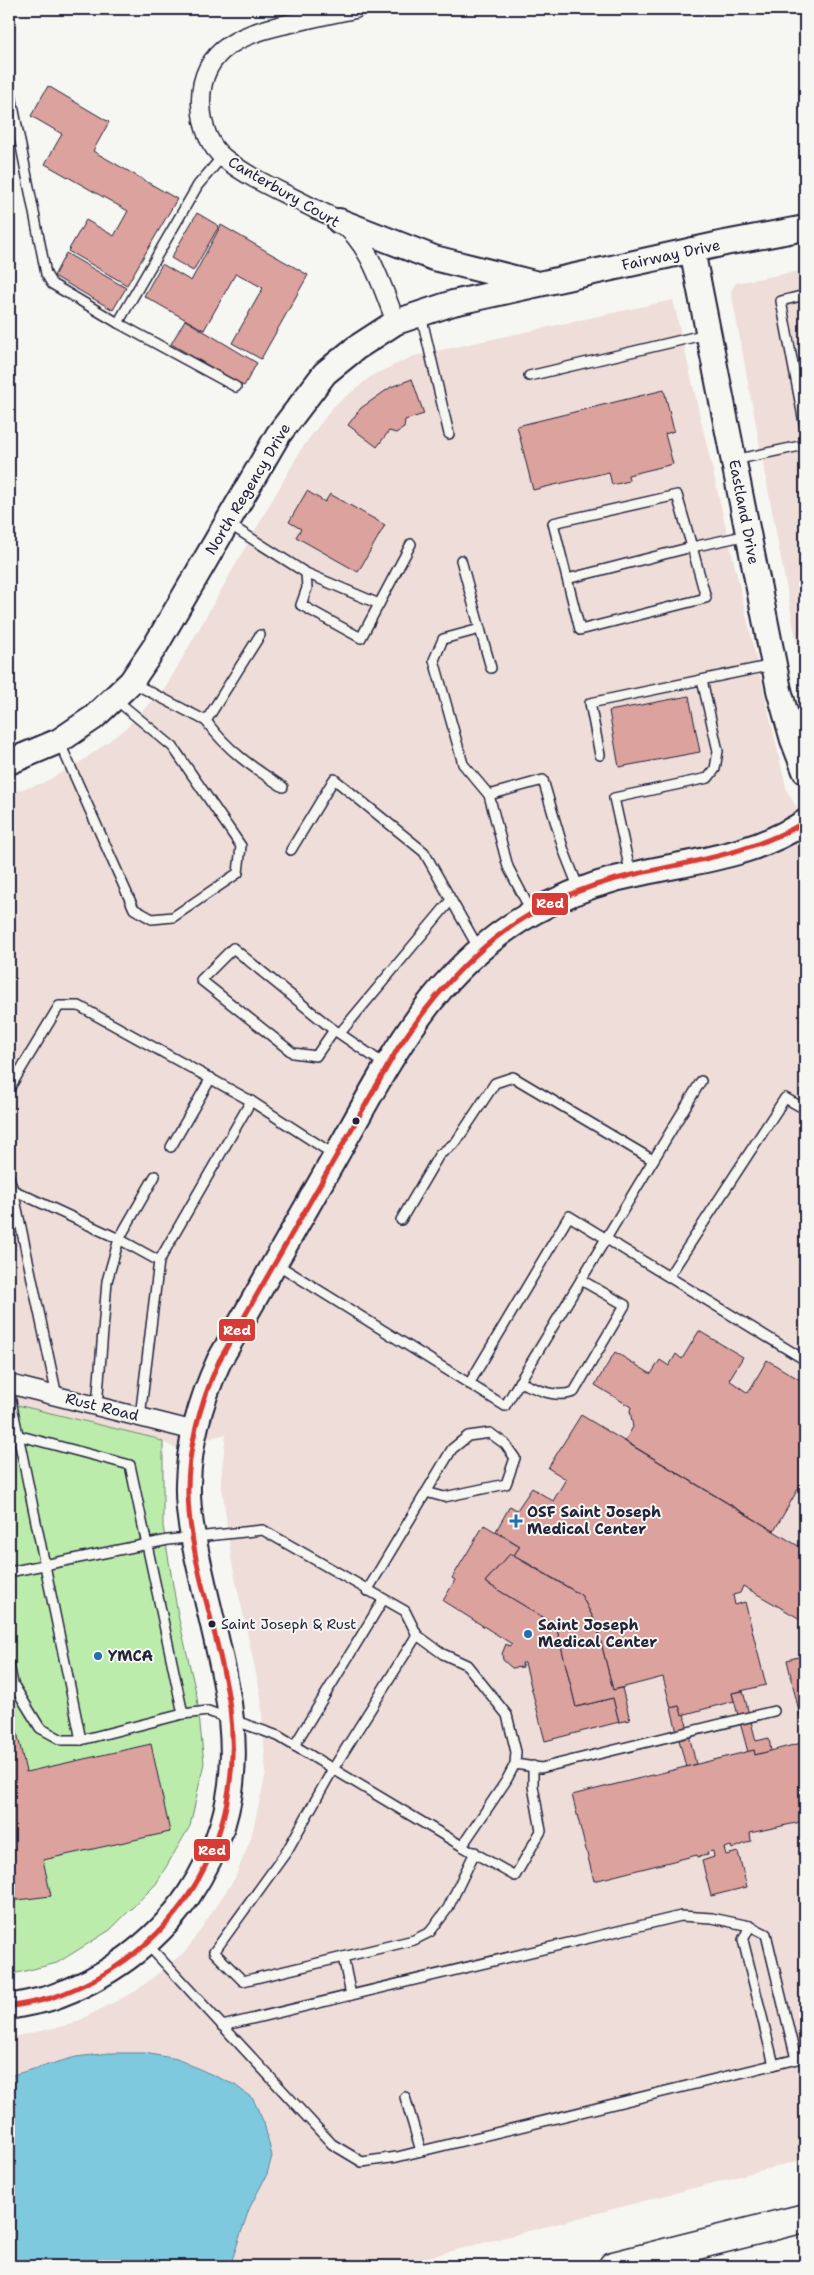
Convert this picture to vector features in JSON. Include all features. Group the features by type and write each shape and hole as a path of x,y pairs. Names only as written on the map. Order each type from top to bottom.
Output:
{"highway":[{"path":"614,2266 805,2218"}],"main road":[{"path":"340,221 434,258 538,285"},
{"name":"Fairway Drive","path":"538,285 692,250 805,228"},
{"name":"Eastland Drive","path":"692,250 785,717 805,770"},
{"name":"North Regency Drive","path":"9,762 59,741 93,718 131,682 156,645 278,434 304,397 325,373 350,353 396,322 421,312 453,303 538,285"},
{"path":"9,2008 48,1998 86,1982 119,1963 146,1943 180,1907 210,1859 230,1793 234,1762 232,1718 190,1521 188,1485 198,1414 212,1376 402,1040 446,981 480,950 516,922 549,904 631,875 756,848 805,822"}],"street":[{"name":"Canterbury Court","path":"355,9 265,29 243,36 222,50 206,74 201,99 201,112 206,132 215,150 222,157 239,170 340,221 361,244 396,322"},
{"name":"Rust Road","path":"9,1384 195,1431"}],"lane":[{"path":"9,85 46,274 52,284 118,323 236,387"},
{"path":"118,323 198,185 222,157"},
{"path":"805,295 781,301 805,428"},
{"path":"421,312 449,434"},
{"path":"530,376 710,333"},
{"path":"734,460 805,445"},
{"path":"677,495 692,548 706,598 580,630 553,523 677,495"},
{"path":"227,523 306,573 379,604"},
{"path":"568,579 749,535"},
{"path":"306,573 307,588 301,606 361,638 411,544"},
{"path":"461,560 491,668"},
{"path":"480,629 443,640 434,660 463,764 489,794 508,867 532,914"},
{"path":"206,721 260,635"},
{"path":"600,755 590,703 774,665"},
{"path":"631,875 614,798 708,778 715,769 718,751 702,680"},
{"path":"131,682 206,721 220,740 244,762 283,787"},
{"path":"59,741 134,909 152,919 173,917 238,873 242,846 173,747 115,699"},
{"path":"291,850 334,780 424,852 480,950"},
{"path":"489,794 543,780 564,851 580,892"},
{"path":"387,1066 337,1032 233,948 201,980 292,1053 316,1056 337,1032 451,900"},
{"path":"9,1089 59,1006 79,1006 251,1100 336,1156"},
{"path":"401,1220 439,1154 456,1142 495,1083 513,1077 653,1160"},
{"path":"171,1147 211,1078"},
{"path":"275,1263 504,1406 701,1080"},
{"path":"668,1276 786,1098 805,1109"},
{"path":"140,1417 159,1261 251,1100"},
{"path":"97,1406 107,1281 119,1239 155,1176"},
{"path":"9,1177 57,1396"},
{"path":"11,1191 119,1239 159,1261"},
{"path":"469,1384 569,1216 805,1360"},
{"path":"519,1382 552,1394 563,1395 574,1392 625,1305 580,1280"},
{"path":"9,1391 13,1434 45,1565 81,1740"},
{"path":"367,1590 452,1448 468,1436 490,1432 505,1444 515,1458 506,1484 444,1497 426,1492"},
{"path":"13,1434 130,1465 183,1714"},
{"path":"9,1572 168,1540 263,1530 405,1611 417,1635 443,1654 467,1664 507,1715 516,1752 515,1764 506,1781 462,1846"},
{"path":"294,1746 383,1600"},
{"path":"417,1635 333,1769 287,1851 214,1952 243,1981 414,1940 430,1932 448,1908 475,1852"},
{"path":"9,1664 13,1684 40,1728 62,1740 81,1740 183,1714 208,1711 232,1718 278,1736 515,1876 541,1831 533,1786 533,1766"},
{"path":"515,1764 541,1768 774,1711"},
{"path":"146,1943 222,2026 332,2144 362,2162 397,2157 801,2058 766,1934 750,1926 712,1918 681,1916 222,2026"},
{"path":"750,1926 743,1940 774,2065"},
{"path":"343,1957 351,1995"},
{"path":"405,2097 421,2151"}],"shaded area":[{"path":"805,270 805,687 731,291 736,283"},
{"path":"673,300 787,791 805,821 805,2159 394,2266 9,2266 9,2038 72,2024 136,1991 186,1951 235,1878 251,1838 266,1773 261,1696 232,1563 221,1479 226,1434 175,1448 154,1438 9,1403 9,793 43,783 82,761 124,730 166,687 302,448 333,407 373,375 414,356"}],"green space":[{"name":"YMCA","path":"9,1403 154,1438 163,1442 163,1526 178,1615 197,1697 204,1763 190,1826 156,1884 110,1930 57,1963 9,1975"}],"water":[{"path":"109,2053 145,2053 177,2059 235,2085 253,2099 264,2123 272,2156 267,2174 249,2209 230,2266 9,2266 9,2076 76,2057"}],"building":[{"path":"48,86 109,122 93,151 177,199 127,285 68,251 86,220 114,236 128,211 45,164 62,134 31,116"},
{"path":"197,213 219,226 193,271 171,258"},
{"path":"221,225 308,275 261,359 232,343 263,288 236,273 204,330 144,296 162,264 191,281"},
{"path":"66,253 126,288 113,310 54,276"},
{"path":"185,320 257,363 244,386 171,344"},
{"path":"412,379 424,414 405,420 404,428 396,433 389,431 377,447 348,425 361,408 391,387"},
{"path":"664,390 674,431 665,434 673,464 628,475 629,481 612,485 609,472 533,490 517,426"},
{"path":"307,491 325,502 330,494 385,525 358,572 296,537 301,529 289,522"},
{"path":"689,696 700,752 619,767 609,711"},
{"path":"699,1331 743,1357 729,1380 748,1393 767,1360 805,1383 805,1483 802,1482 774,1531 625,1441 633,1427 631,1407 595,1385 615,1352 651,1374 660,1360 669,1366 676,1354 682,1359"},
{"path":"581,1415 805,1550 805,1615 802,1620 743,1586 740,1593 733,1595 735,1605 745,1602 766,1685 732,1693 734,1701 682,1715 679,1706 671,1708 663,1677 613,1690 596,1623 581,1595 514,1555 520,1546 496,1531 510,1506 517,1510 532,1488 553,1501 566,1479 548,1468"},
{"name":"Saint Joseph Medical Center","path":"484,1525 520,1546 514,1555 510,1554 485,1582 556,1625 576,1707 613,1698 619,1722 545,1741 525,1663 522,1663 523,1667 512,1668 503,1660 502,1654 506,1644 509,1646 512,1644 443,1601 455,1580 452,1578"},
{"path":"510,1554 581,1595 596,1623 613,1690 622,1688 630,1720 619,1722 613,1698 576,1707 556,1625 485,1582"},
{"path":"805,1655 805,1737 787,1660"},
{"path":"743,1691 756,1741 769,1738 771,1751 755,1755 754,1750 748,1752 732,1693"},
{"path":"679,1706 682,1715 684,1714 696,1764 686,1767 671,1708"},
{"path":"13,1714 26,1772 151,1744 170,1832 43,1860 51,1896 9,1901 9,1715"},
{"path":"805,1742 805,1821 750,1833 751,1841 732,1849 731,1846 724,1848 726,1855 738,1852 747,1887 711,1896 702,1861 714,1857 713,1851 707,1852 708,1855 698,1857 697,1855 594,1881 572,1795 754,1750 755,1755"}],"transit line":[{"name":"Red","path":"9,2007 51,1998 96,1979 135,1953 168,1922 194,1886 214,1846 227,1803 232,1757 230,1708 226,1681 194,1549 190,1522 188,1478 192,1443 206,1393 219,1361 398,1048 444,987 469,961 495,938 524,918 555,901 590,887 628,876 741,850 784,833 805,822"}],"place":[{"name":"OSF Saint Joseph Medical Center","path":"516,1521"},
{"name":"Saint Joseph & Rust","path":"212,1624"},
{"name":"Saint Joseph Medical Center","path":"528,1634"},
{"name":"YMCA","path":"98,1656"}]}
